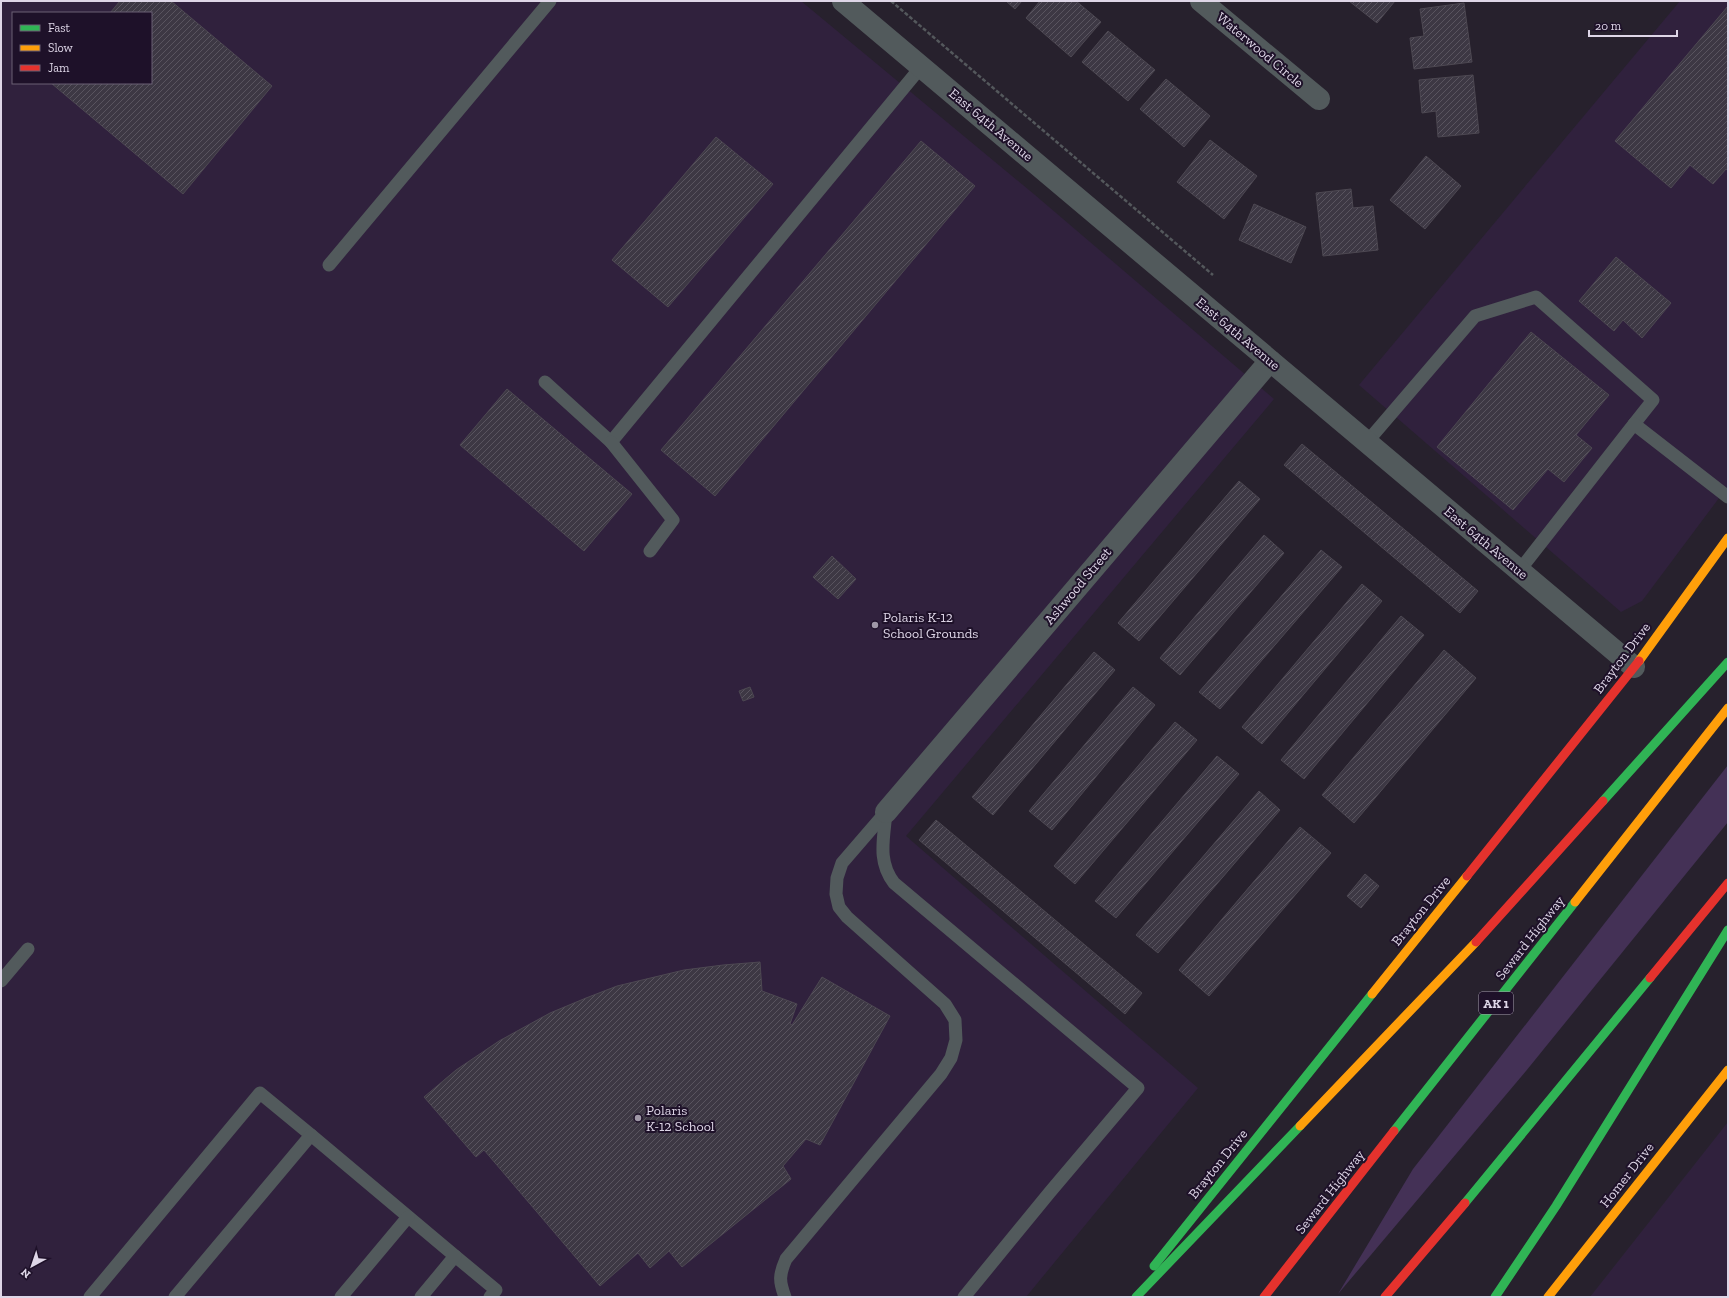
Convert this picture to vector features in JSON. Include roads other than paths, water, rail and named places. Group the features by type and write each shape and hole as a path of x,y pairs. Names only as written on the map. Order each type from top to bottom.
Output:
{"main road":[{"name":"Brayton Drive","path":"1129,1297 1634,667 1728,538"},
{"path":"1136,1297 1457,963 1728,662"},
{"name":"Seward Highway","path":"1264,1297 1728,708"},
{"path":"1385,1297 1453,1218 1728,883"},
{"path":"1495,1297 1556,1206 1728,930"},
{"name":"Homer Drive","path":"1548,1297 1728,1070"}],"street":[{"name":"East 64th Avenue","path":"843,1 1634,667"},
{"name":"Waterwood Circle","path":"1201,1 1319,100"},
{"name":"Ashwood Street","path":"886,812 1270,360"}],"lane":[{"path":"329,265 550,1"},
{"path":"611,442 921,67"},
{"path":"1367,442 1475,316 1536,297 1652,400 1519,571"},
{"path":"546,382 611,442 674,520 650,551"},
{"path":"1634,424 1728,497"},
{"path":"785,1297 780,1284 780,1271 786,1259 941,1074 951,1058 956,1040 955,1020 945,1004 847,917 839,907 836,894 837,878 842,864 886,812"},
{"path":"886,812 883,864 887,874 894,883 1138,1088 1044,1198 964,1297"},
{"path":"1,981 28,949"},
{"path":"90,1297 260,1093 496,1290 490,1297"},
{"path":"175,1297 311,1135"},
{"path":"341,1297 408,1217"},
{"path":"421,1297 455,1256"}],"place":[{"name":"Polaris K-12 School Grounds","path":"875,625"},
{"name":"Polaris K-12 School","path":"638,1118"}]}
